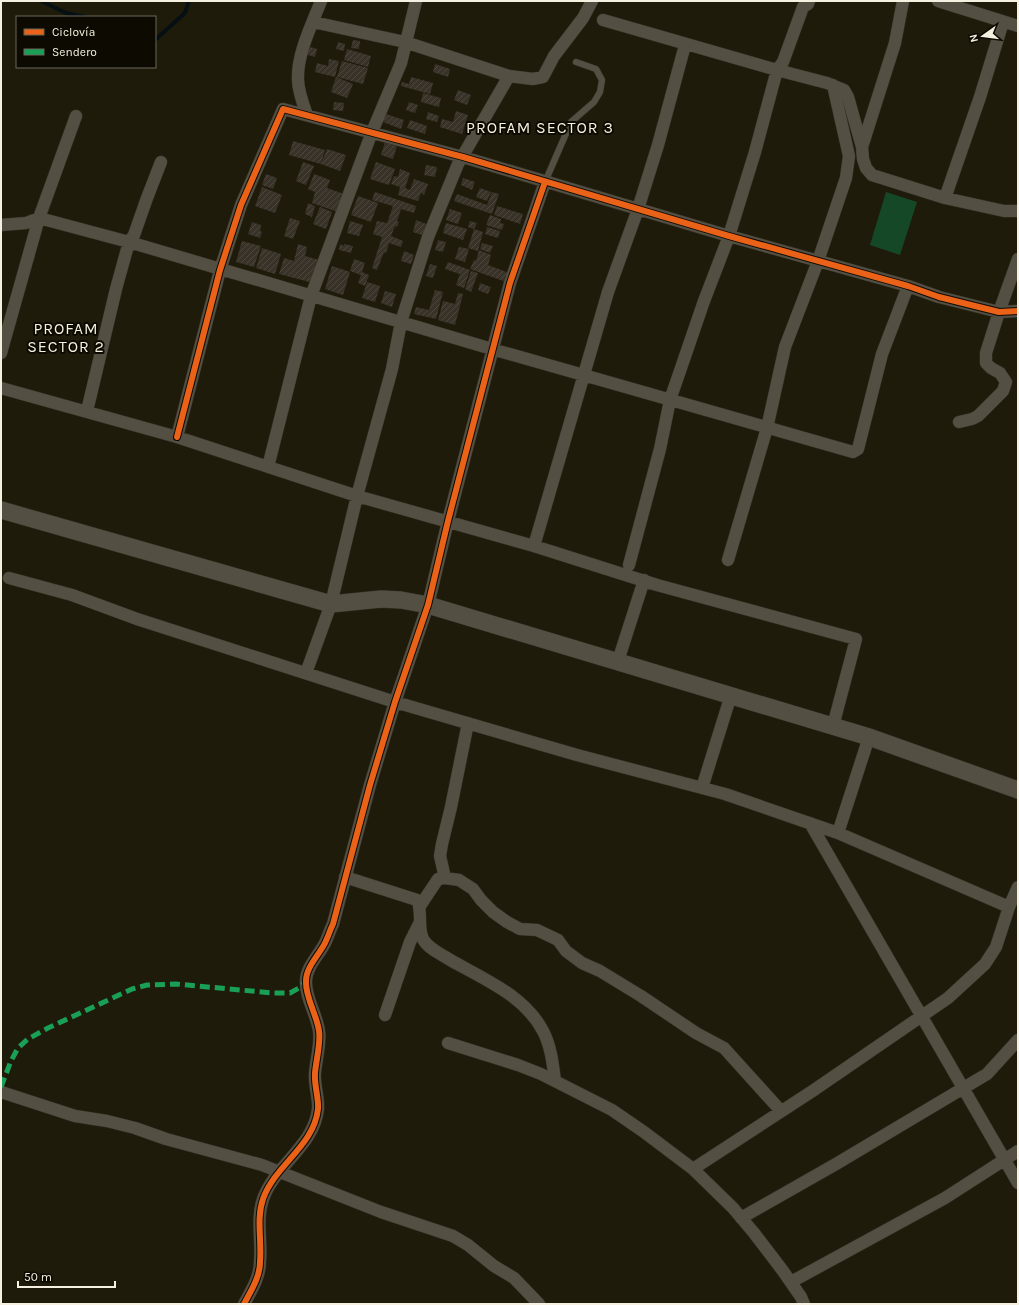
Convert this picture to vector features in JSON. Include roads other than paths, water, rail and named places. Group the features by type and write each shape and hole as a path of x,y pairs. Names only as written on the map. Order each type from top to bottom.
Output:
{"main road":[{"path":"1,510 331,604 380,599 401,600 428,605 870,737 1018,790"}],"street":[{"path":"307,115 298,80 298,69 302,52 321,1"},
{"path":"268,467 311,296 372,132 401,63 416,1"},
{"path":"313,22 405,42 509,76 533,79 543,77 554,56 583,18 592,1"},
{"path":"629,565 660,449 670,400 704,301 729,236 755,152 777,70 783,62 803,7 808,4 809,1"},
{"path":"862,147 895,43 903,1"},
{"path":"938,1 1018,26"},
{"path":"603,20 686,45 827,83 844,90 848,97 862,147 863,159 866,168 872,175 945,198 1004,211 1018,211"},
{"path":"945,198 980,97 1003,22"},
{"path":"534,546 608,292 638,209 658,145 686,45"},
{"path":"306,673 331,604 356,496 392,369 401,322 428,237 453,176 509,76"},
{"path":"728,560 766,428 785,348 818,261 846,178 849,156 833,85"},
{"path":"177,437 220,270 241,205 283,109 463,157 729,236 908,286 939,297 999,312 1018,311"},
{"path":"1,353 6,314 76,116"},
{"path":"87,411 116,289 129,242 134,235 161,162"},
{"path":"244,1304 258,1276 260,1263 260,1216 263,1200 270,1183 308,1138 317,1116 318,1107 315,1074 320,1032 307,989 306,981 308,970 320,952 328,936 395,702 428,605 448,521 510,283 545,182"},
{"path":"1,225 26,223 39,218 129,242 583,376 845,451 853,452 858,449 882,354 908,286"},
{"path":"959,422 978,416 1003,391 1006,382 1000,374 986,363 986,353 1018,260"},
{"path":"1,388 177,437 356,496 534,546 644,580 856,639 833,726"},
{"path":"9,578 72,595 137,619 395,702 577,755 725,794 838,833 1009,908"},
{"path":"618,661 644,580"},
{"path":"702,788 731,695"},
{"path":"445,878 440,856 468,723"},
{"path":"838,833 870,737"},
{"path":"810,823 1018,1183"},
{"path":"346,877 417,900 420,906 420,920 423,939 430,947 440,954 492,981 534,1016 544,1032 549,1046 555,1081"},
{"path":"420,906 438,879 445,878 459,880 473,889 493,912 520,929 537,930 558,940 566,951 582,963 600,971 641,996 696,1033 724,1048 782,1111"},
{"path":"693,1169 782,1111 948,998 985,964 996,947 1009,908 1018,887"},
{"path":"385,1015 410,942 420,920"},
{"path":"741,1218 836,1164 987,1074 1018,1040"},
{"path":"448,1043 518,1065 555,1081 612,1110 644,1132 693,1169 741,1218 791,1282 804,1304"},
{"path":"1,1092 76,1116 121,1125 166,1139 262,1164 381,1212 453,1236 468,1245 494,1266 514,1278 539,1304"},
{"path":"791,1282 946,1198 1018,1151"}],"lane":[{"path":"545,182 571,122 594,102 600,92 602,80 596,69 576,62"}],"waterway":[{"path":"41,1 66,13 80,16"},
{"path":"156,39 185,13 189,1"}],"district":[{"name":"PROFAM SECTOR 3","path":"540,127"},
{"name":"PROFAM SECTOR 2","path":"66,337"}]}
